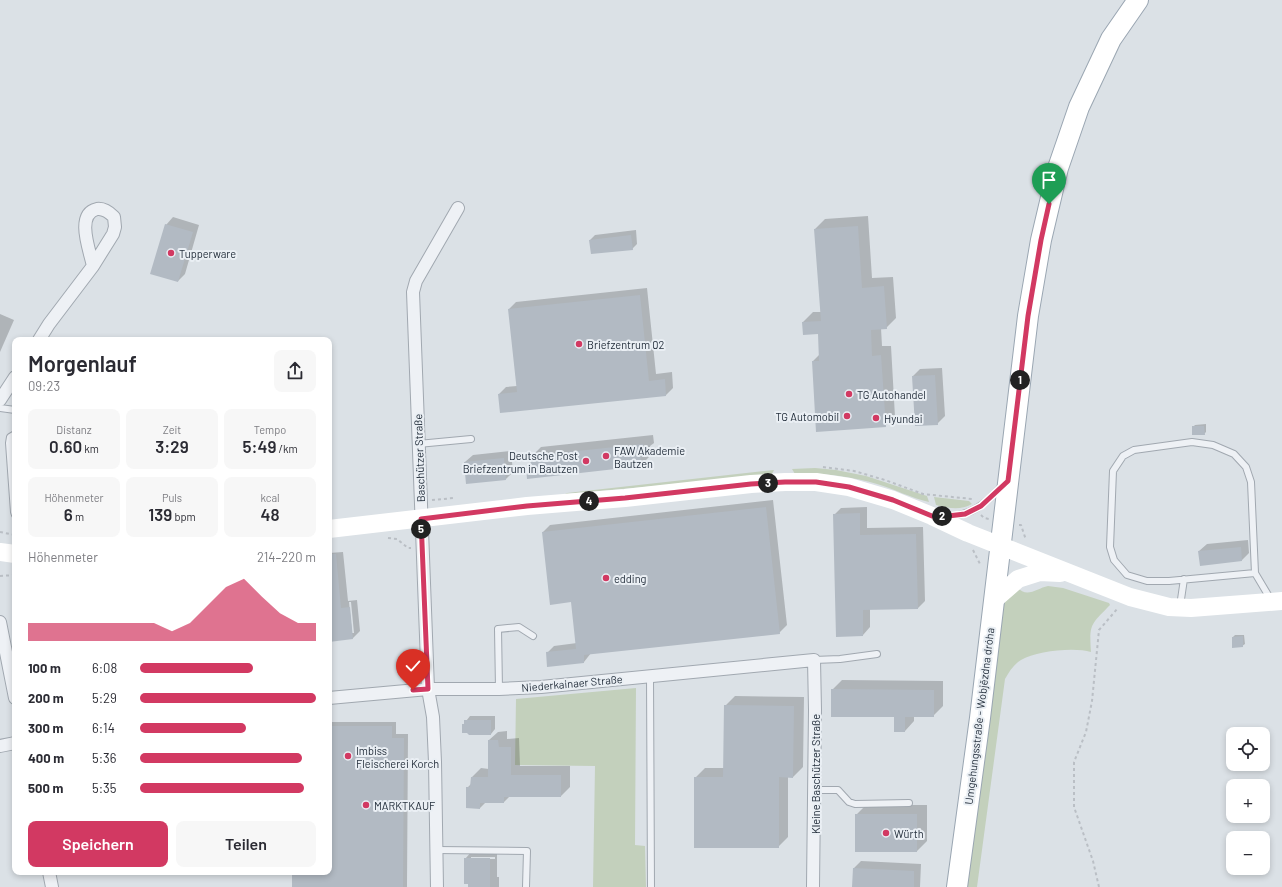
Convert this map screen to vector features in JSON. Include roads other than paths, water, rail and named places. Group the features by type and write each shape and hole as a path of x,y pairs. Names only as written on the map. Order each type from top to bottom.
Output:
{"main road":[{"name":"Umgehungsstraße - Wobjězdna dróha","path":"957,887 980,718 1031,300 1041,240 1058,168 1079,107 1111,39 1138,0"}],"street":[{"name":"Baschützer Straße","path":"437,887 435,762 433,717 428,689 413,292 416,281 458,208"},
{"path":"41,337 93,266"},
{"path":"0,401 12,382"},
{"path":"332,529 527,506 625,498 751,484 816,482 849,487 893,500 968,533 1130,597 1169,607 1180,608 1277,601"},
{"path":"0,552 12,554"},
{"path":"994,600 1018,579 1040,572 1068,573"},
{"path":"0,622 12,683"},
{"name":"Niederkainaer Straße","path":"332,698 428,689 498,689 541,687 814,660"},
{"name":"Kleine Baschützer Straße","path":"813,887 815,710 814,660"},
{"path":"0,746 12,744"},
{"path":"50,875 52,887"}],"lane":[{"path":"0,401 12,408"},
{"path":"12,436 10,437 9,443 12,484"},
{"path":"418,444 471,439"},
{"path":"1255,574 1184,580 1147,581 1127,575 1114,560 1110,547 1113,471 1123,456 1134,450 1192,442 1213,445 1234,454 1246,467 1251,482 1255,574 1277,601"},
{"path":"932,516 965,514 988,501 1008,481"},
{"path":"1180,608 1184,580"},
{"path":"498,689 498,629 519,627 533,636"},
{"path":"814,660 840,660 877,654"},
{"path":"650,676 651,887"},
{"path":"814,790 838,790 849,802 855,804 909,803"},
{"path":"436,850 527,851 526,887"}],"place":[{"name":"Tupperware","path":"171,253"},
{"name":"Briefzentrum 02","path":"579,344"},
{"name":"TG Autohandel","path":"849,394"},
{"name":"TG Automobil","path":"847,416"},
{"name":"Hyundai","path":"876,418"},
{"name":"FAW Akademie Bautzen","path":"606,456"},
{"name":"Deutsche Post Briefzentrum in Bautzen","path":"586,461"},
{"name":"edding","path":"606,578"},
{"name":"Imbiss Fleischerei Korch","path":"348,756"},
{"name":"MARKTKAUF","path":"366,805"},
{"name":"Würth","path":"886,833"}]}
